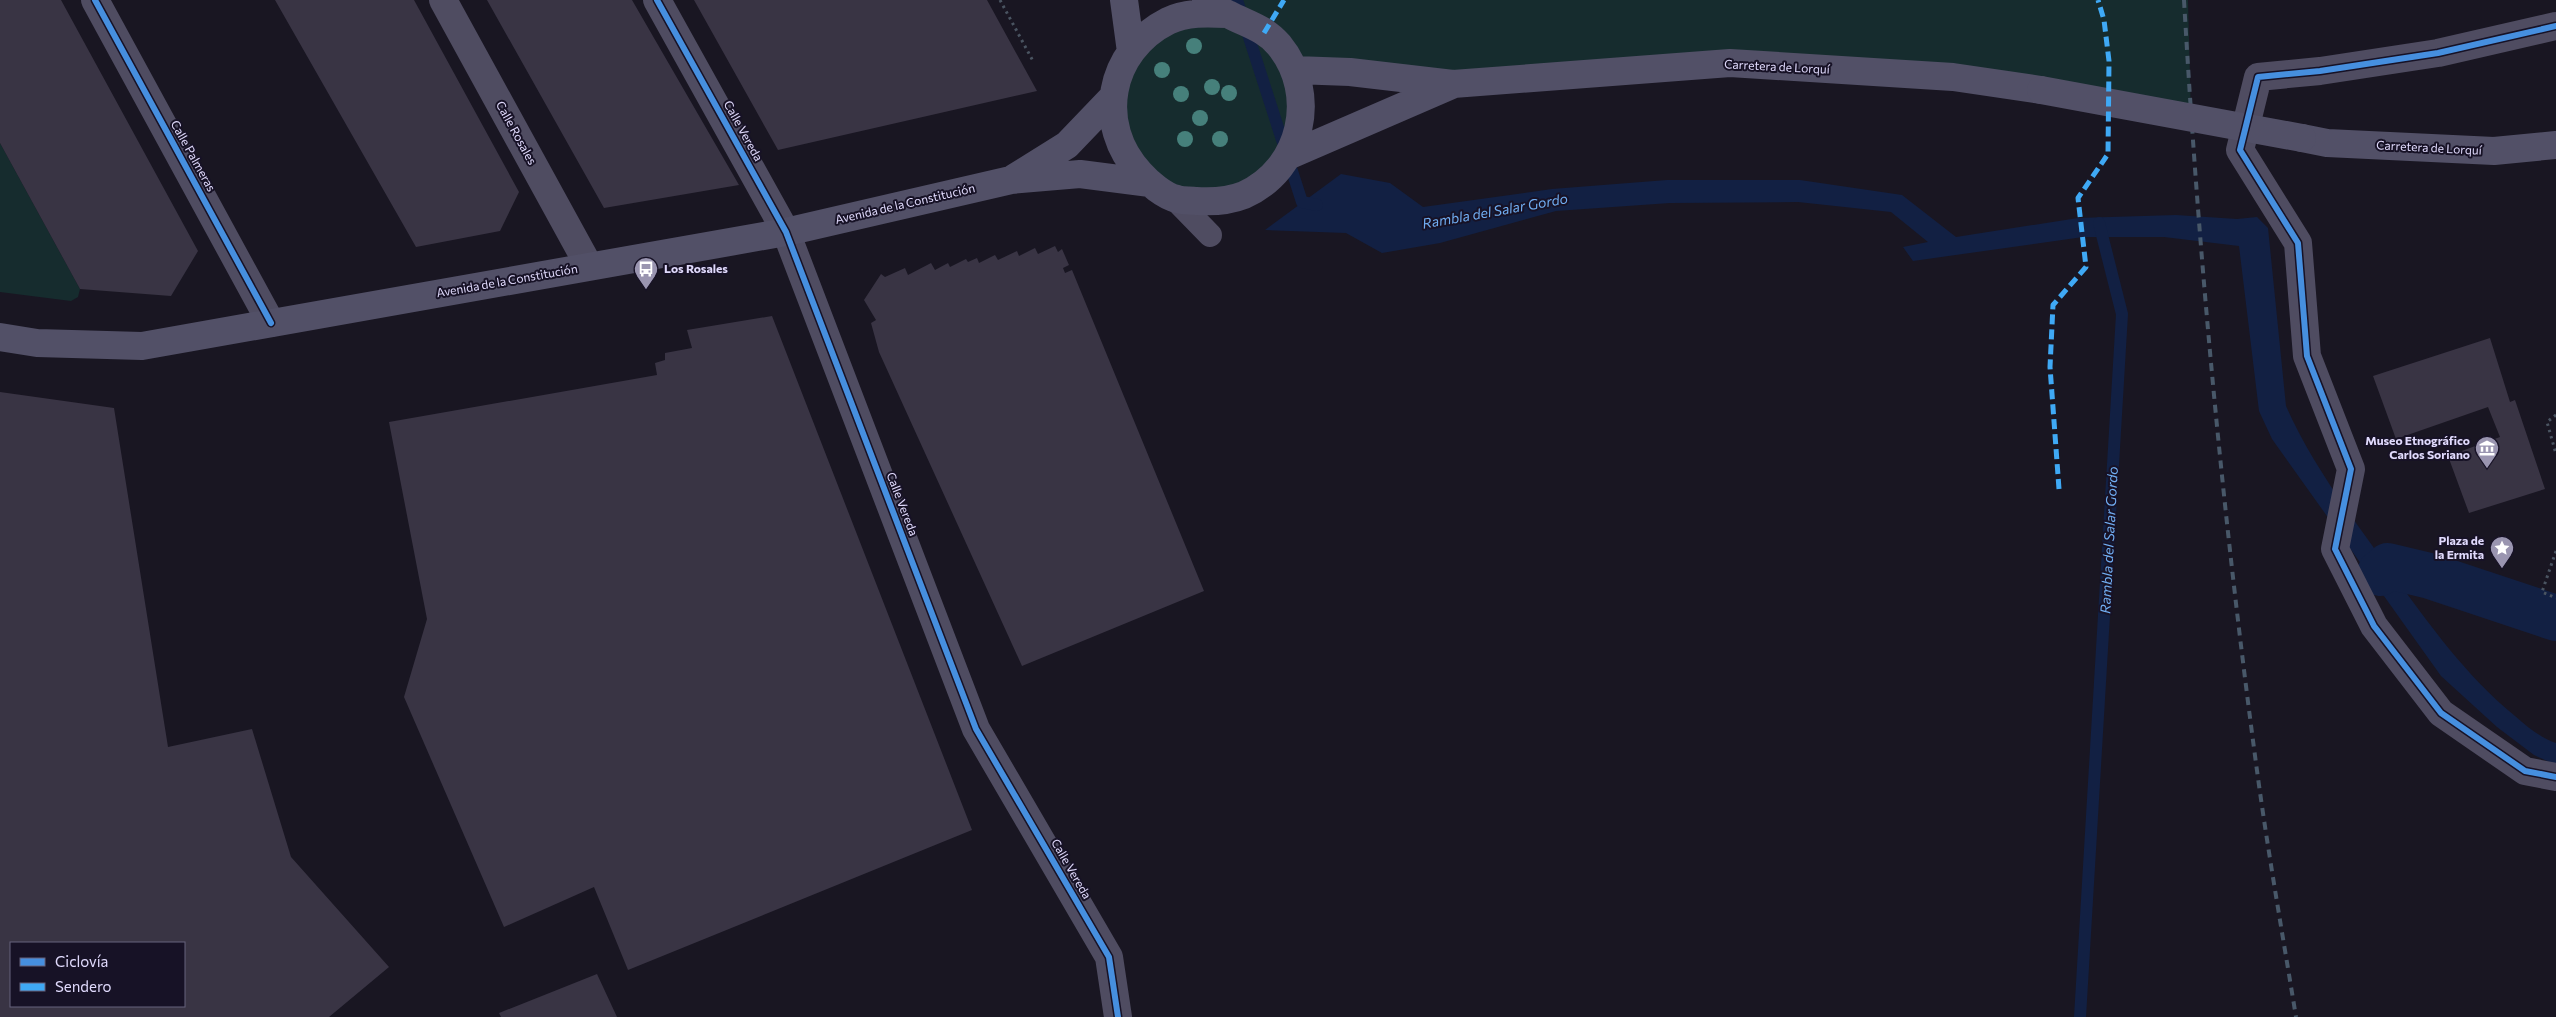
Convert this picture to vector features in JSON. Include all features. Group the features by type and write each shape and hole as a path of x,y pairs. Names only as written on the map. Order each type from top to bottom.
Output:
{"main road":[{"path":"1124,0 1131,52"},
{"path":"1216,7 1255,25 1279,44 1295,70 1302,98 1300,129 1288,156 1269,179 1243,195 1212,202 1175,199 1150,183 1127,160 1114,129 1112,97 1122,65 1141,39 1168,20 1216,7"},
{"name":"Carretera de Lorquí","path":"1453,84 1730,63 1953,77 2041,90 2327,143 2494,152 2556,145"},
{"path":"1295,70 1350,72 1453,84"},
{"path":"1288,156 1453,84"},
{"path":"1011,180 1067,144 1112,97"},
{"path":"1011,180 1080,174 1150,183"},
{"name":"Avenida de la Constitución","path":"0,338 37,344 142,346 786,232 1011,180"}],"street":[{"name":"Calle Palmeras","path":"96,0 271,323"},
{"name":"Calle Rosales","path":"443,0 589,266"},
{"name":"Calle Vereda","path":"657,0 786,232 976,728 1109,957 1118,1017"},
{"path":"2556,26 2438,53 2320,71 2258,78 2240,150 2298,243 2307,356 2351,469 2335,549 2365,609 2374,626 2441,713 2524,771 2556,777"}],"lane":[{"path":"1175,199 1210,235"}],"path":[{"path":"1000,0 1033,60"},
{"path":"2556,415 2547,422 2556,454"},
{"path":"2556,551 2542,592 2556,598"}],"green space":[{"path":"1209,0 2188,0 2191,117 1742,63 1479,82 1298,70"},
{"path":"1194,22 1249,32 1286,72 1291,127 1261,173 1236,187 1208,192 1180,188 1155,174 1124,128 1130,72 1145,48"},
{"path":"0,143 80,289 78,297 71,301 0,292"}],"water":[{"path":"1341,174 1390,183 1423,207 1552,189 1667,180 1800,180 1902,195 1956,237 2078,218 2176,215 2237,219 2257,217 2268,228 2286,406 2308,450 2349,512 2420,611 2464,667 2497,700 2534,732 2556,743 2556,765 2534,755 2497,727 2441,676 2272,439 2259,411 2239,246 2164,237 2083,237 1913,261 1903,247 1928,242 1891,212 1798,202 1670,203 1556,211 1440,243 1382,253 1346,233 1265,230"}],"building":[{"path":"0,0 61,0 198,251 171,296 80,289 0,143"},
{"path":"275,0 414,0 519,192 500,231 416,247"},
{"path":"487,0 632,0 739,185 604,208"},
{"path":"694,0 987,0 1037,91 778,150"},
{"path":"1055,246 1058,252 1062,249 1069,265 1063,268 1065,273 1072,270 1204,591 1022,666 879,352 871,323 876,320 864,300 881,274 885,277 905,268 908,275 931,263 935,270 948,263 950,267 966,259 968,262 977,258 979,263 995,255 998,260 1017,251 1019,256 1035,248 1038,254"},
{"path":"772,316 972,830 628,970 594,887 504,927 404,697 427,619 389,422 657,375 655,363 665,360 665,353 692,348 687,330"},
{"path":"2490,338 2510,402 2515,400 2545,489 2469,513 2448,456 2500,437 2488,407 2396,439 2373,376"},
{"path":"0,392 114,408 168,747 252,729 291,857 389,967 329,1017 0,1017"},
{"path":"597,974 617,1017 501,1017 499,1013"}],"waterway":[{"name":"Rambla del Salar Gordo","path":"1237,0 1302,202 1317,205"},
{"name":"Rambla del Salar Gordo","path":"2080,1017 2122,314 2099,223"},
{"path":"2380,573 2388,566 2430,576 2556,618"}],"railway":[{"path":"2184,0 2197,195 2223,487 2245,681 2262,808 2296,1017"}],"marked path":[{"path":"1264,33 1284,0"},
{"path":"2059,489 2050,367 2053,305 2086,267 2078,198 2108,154 2109,61 2104,20 2098,0"}],"cycle path":[{"path":"95,0 271,323"},
{"path":"657,0 786,232 976,729 1109,957 1118,1017"},
{"path":"2556,26 2438,53 2320,71 2258,77 2240,150 2298,243 2307,356 2351,469 2335,549 2374,626 2441,713 2525,771 2556,777"}],"place":[{"name":"Los Rosales","path":"646,290"},
{"name":"Museo Etnográfico Carlos Soriano","path":"2487,469"},
{"name":"Plaza de la Ermita","path":"2502,569"}]}
